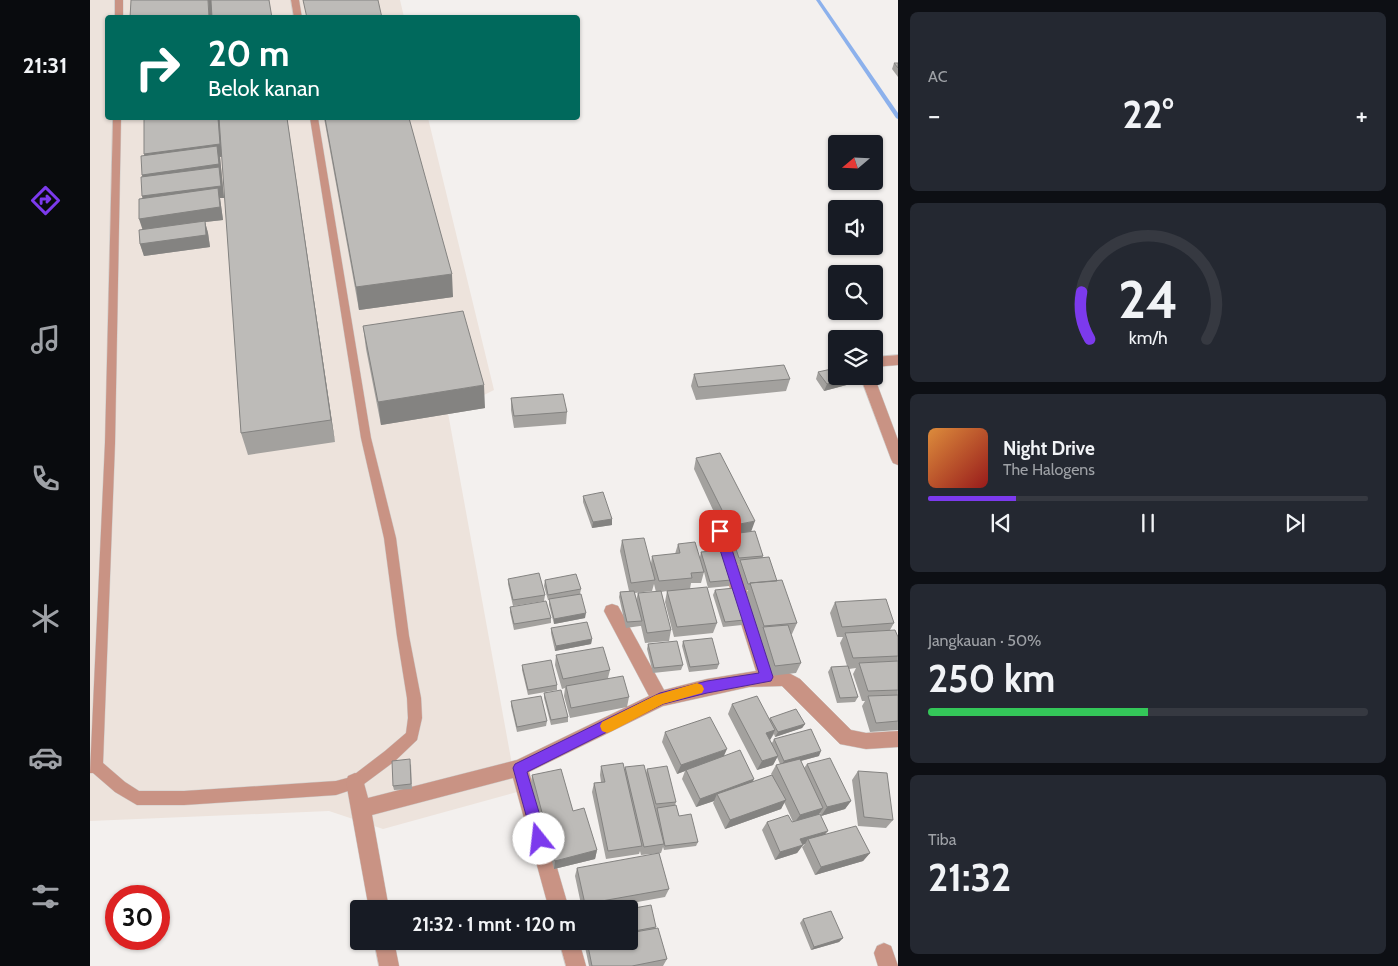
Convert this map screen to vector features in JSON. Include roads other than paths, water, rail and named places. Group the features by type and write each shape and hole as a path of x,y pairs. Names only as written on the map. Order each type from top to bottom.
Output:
{"street":[{"path":"883,361 898,360"},
{"path":"870,385 898,459"},
{"path":"720,531 766,677"},
{"path":"612,612 660,699"},
{"path":"361,809 520,768 660,699 707,687 766,677 785,679 794,685 846,738 866,742 898,739"},
{"path":"520,768 557,900"},
{"path":"355,782 377,900"},
{"path":"386,950 389,966"},
{"path":"571,950 576,966"}],"lane":[{"path":"119,0 119,15"},
{"path":"295,0 298,15"},
{"path":"117,120 110,443 93,766 137,798 184,798 336,788 355,782 390,756 412,736 415,718 414,698 403,636 390,538 364,426 314,120"}],"waterway":[{"path":"818,0 898,117"}]}
